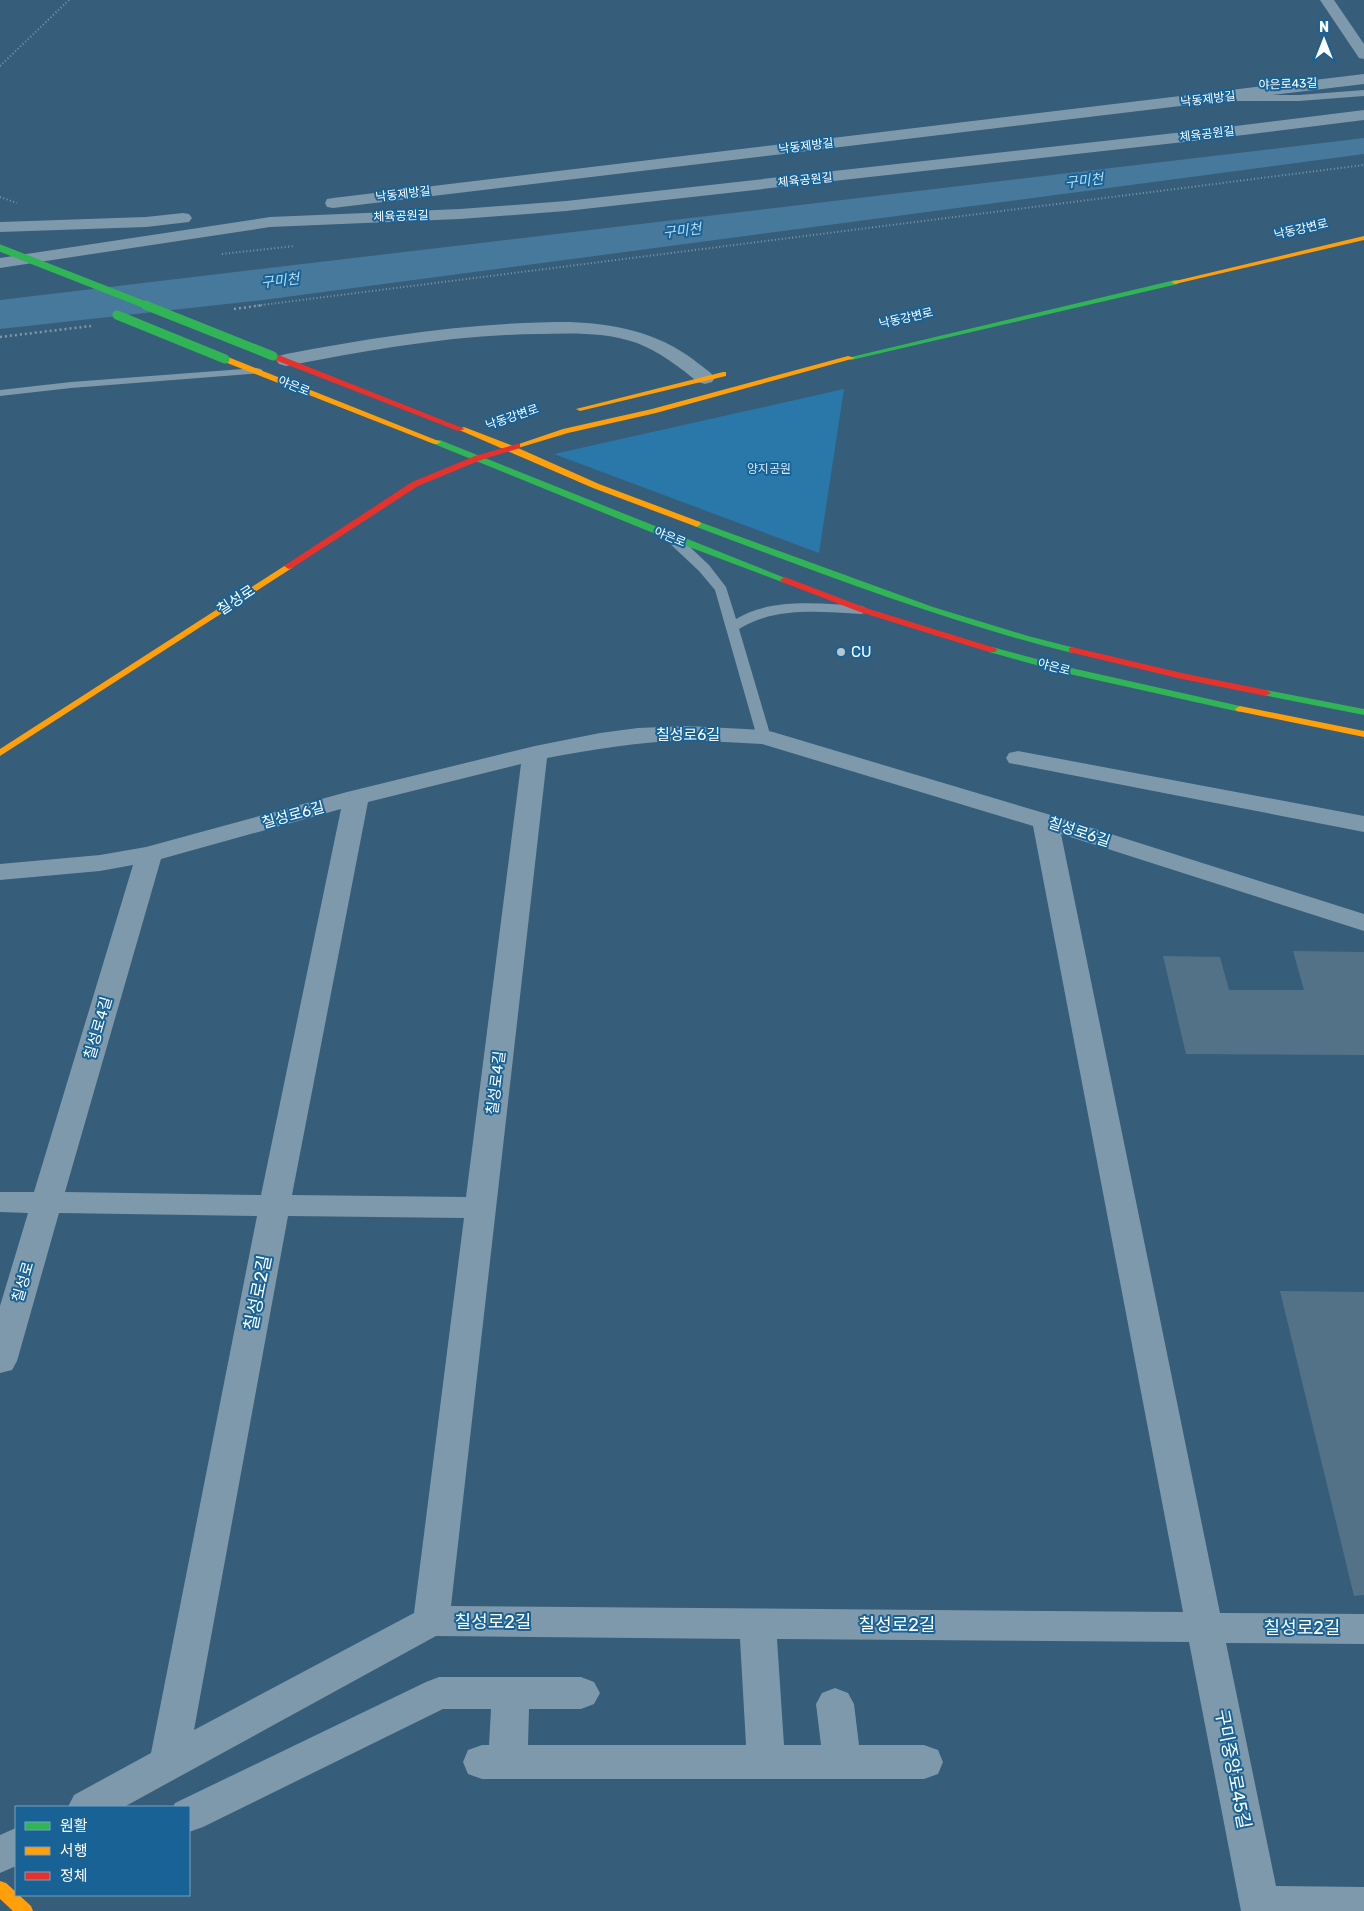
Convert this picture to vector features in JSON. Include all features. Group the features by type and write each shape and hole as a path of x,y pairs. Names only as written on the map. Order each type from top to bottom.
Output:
{"main road":[{"name":"낙동강변로","path":"978,316 1364,228"},
{"name":"낙동강변로","path":"478,458 566,431 662,409 862,355 1364,238"},
{"name":"야은로","path":"0,248 510,448 596,486 916,605 1013,636 1182,676 1364,712"},
{"path":"0,265 18,274"},
{"name":"야은로","path":"108,311 478,458 670,538 863,610 952,639 1065,670 1193,700 1364,734"},
{"path":"571,412 733,372"},
{"name":"낙동강변로","path":"458,450 505,434"},
{"path":"442,458 458,450"},
{"name":"칠성로","path":"0,753 415,484 478,458"},
{"path":"0,1888 25,1911"}],"street":[{"path":"1327,0 1364,55"},
{"path":"1214,98 1257,86 1332,72 1360,64 1364,60"},
{"name":"낙동제방길","path":"245,219 1364,79"},
{"name":"체육공원길","path":"245,219 314,219 460,214 566,206 1211,134 1364,115"},
{"path":"0,227 245,219"},
{"path":"0,265 245,219"},
{"path":"279,358 447,332 479,329 570,328 622,334 656,344 676,355 705,378"},
{"name":"칠성로6길","path":"0,872 100,863 149,854 356,797 535,753 600,740 638,735 687,733 764,737 1045,821 1364,923"},
{"name":"칠성로4길","path":"481,1208 535,753"},
{"path":"1018,758 1364,824"},
{"path":"274,1206 356,797"},
{"name":"구미중앙로45길","path":"1045,821 1261,1908"},
{"name":"칠성로4길","path":"47,1202 149,854"},
{"path":"0,1202 481,1208"},
{"name":"칠성로","path":"0,1361 47,1202"},
{"name":"칠성로2길","path":"169,1763 274,1206"},
{"name":"칠성로2길","path":"431,1621 481,1208"},
{"name":"칠성로2길","path":"90,1806 431,1621 1364,1629"},
{"path":"758,1624 766,1762"},
{"path":"190,1815 440,1693 581,1693"},
{"path":"511,1694 495,1762 924,1762"},
{"path":"835,1704 842,1762"},
{"path":"0,1855 15,1847"},
{"path":"1261,1908 1364,1905"}],"lane":[{"name":"야은로43길","path":"1214,98 1299,98 1364,93"},
{"path":"0,393 71,385 257,371"},
{"path":"670,538 704,568 720,590 764,737"},
{"path":"731,628 742,620 765,613 789,609 863,610"}],"path":[{"path":"0,66 69,0"},
{"path":"227,310 1364,165"},
{"path":"0,337 99,325"}],"green space":[{"name":"양지공원","path":"844,389 819,553 554,454"}],"water":[{"name":"구미천","path":"1364,138 1364,154 263,300 0,329 0,300"}],"building":[{"path":"1293,951 1364,952 1364,1055 1186,1054 1163,956 1220,957 1229,990 1304,990"},
{"path":"1280,1291 1364,1292 1364,1595 1354,1596"}],"traffic: fast":[{"path":"0,248 273,356"},
{"path":"851,358 1175,282"},
{"path":"117,315 225,359"},
{"path":"437,442 671,537 785,580"},
{"path":"697,524 930,609 1024,638 1072,650"},
{"path":"992,650 1065,670 1240,709"},
{"path":"1266,693 1364,712"}],"traffic: slow":[{"path":"1175,282 1364,238"},
{"path":"517,446 566,431 653,411 851,358"},
{"path":"225,359 437,442"},
{"path":"580,409 723,374"},
{"path":"461,429 511,448 596,486 697,524"},
{"path":"0,753 289,566"},
{"path":"1240,709 1364,734"},
{"path":"0,1888 25,1911"}],"traffic: jam":[{"path":"273,356 461,429"},
{"path":"289,566 415,484 478,458 517,446"},
{"path":"785,580 863,610 992,650"},
{"path":"1072,650 1182,676 1266,693"}],"place":[{"name":"CU","path":"841,652"}]}
